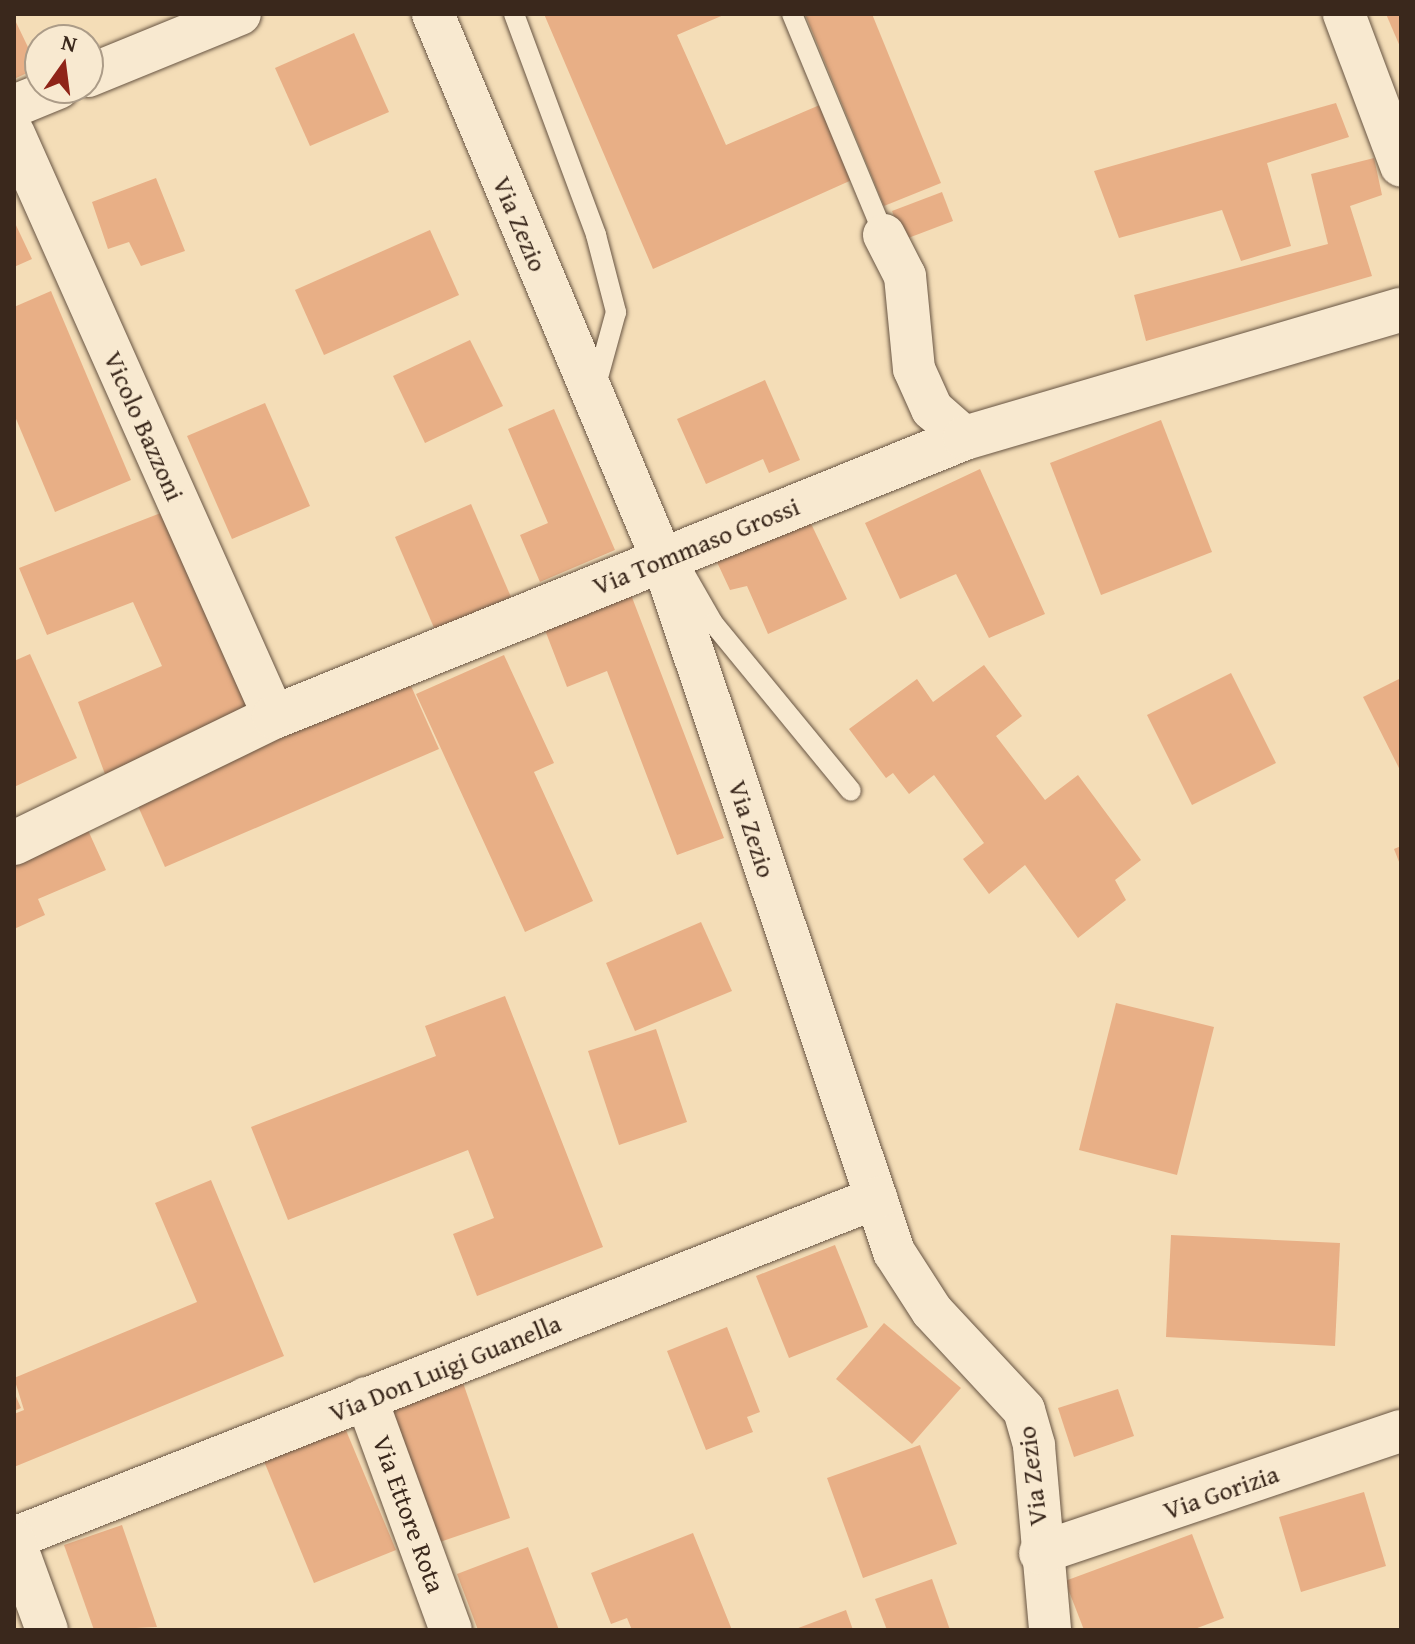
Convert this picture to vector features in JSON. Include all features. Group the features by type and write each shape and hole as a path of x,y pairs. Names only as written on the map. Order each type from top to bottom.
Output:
{"street":[{"path":"104,69 240,14"},
{"name":"Via Zezio","path":"433,14 592,396 669,556 876,1198 919,1295 1024,1410 1034,1446 1040,1553 1050,1630"},
{"path":"1344,14 1401,166"},
{"name":"Vicolo Bazzoni","path":"14,134 274,717"},
{"path":"884,235 905,276 914,369 932,409 965,438"},
{"name":"Via Tommaso Grossi","path":"14,843 274,717 965,438 1401,310"},
{"name":"Via Don Luigi Guanella","path":"14,1539 876,1198"},
{"name":"Via Ettore Rota","path":"366,1398 451,1630"},
{"name":"Via Gorizia","path":"1040,1553 1401,1431"},
{"path":"14,1539 47,1630"}],"lane":[{"path":"514,14 596,235 616,312 608,361 592,396"},
{"path":"792,14 884,235"},
{"path":"669,556 713,623 851,791"}],"building":[{"path":"544,14 726,14 677,35 726,145 822,104 854,179 653,269"},
{"path":"805,14 872,14 941,183 884,206"},
{"path":"1386,14 1401,14 1401,49"},
{"path":"14,18 24,39 24,74 14,79"},
{"path":"354,33 389,112 310,146 275,68"},
{"path":"1336,103 1349,137 1267,163 1291,246 1241,261 1222,210 1119,238 1094,171"},
{"path":"1374,158 1382,195 1350,206 1372,276 1146,341 1134,295 1328,244 1311,174"},
{"path":"156,178 185,251 141,266 129,242 108,249 92,202"},
{"path":"942,192 953,221 903,240 892,211"},
{"path":"14,221 32,259 14,267"},
{"path":"430,230 459,295 324,355 295,290"},
{"path":"51,291 131,480 55,512 14,414 14,307"},
{"path":"470,340 503,406 425,443 393,376"},
{"path":"765,380 800,460 769,473 763,459 706,484 677,419"},
{"path":"265,403 310,506 232,539 187,436"},
{"path":"554,409 615,550 540,582 520,535 548,523 508,429"},
{"path":"1161,420 1212,552 1101,595 1050,463"},
{"path":"980,469 1045,614 989,638 956,574 900,599 865,523"},
{"path":"471,504 511,597 435,630 395,537"},
{"path":"171,509 258,704 105,774 78,702 162,666 133,602 47,635 19,568"},
{"path":"805,511 847,599 768,634 747,586 730,590 709,545"},
{"path":"625,579 724,838 677,855 607,671 567,687 538,612"},
{"path":"30,654 77,758 14,787 14,661"},
{"path":"504,655 554,763 534,772 593,901 525,932 416,694"},
{"path":"984,665 1022,716 996,736 1045,800 1078,775 1141,860 1115,880 1126,900 1078,938 1025,865 989,894 963,859 984,843 934,775 909,794 893,773 886,778 849,729 917,679 933,702"},
{"path":"1231,673 1276,763 1192,805 1147,715"},
{"path":"407,677 439,749 165,867 133,795"},
{"path":"1401,678 1401,772 1363,697"},
{"path":"87,828 106,870 38,899 45,915 14,929 14,860"},
{"path":"1401,846 1401,867 1394,849"},
{"path":"701,922 732,991 635,1031 606,963"},
{"path":"505,996 603,1247 477,1296 453,1234 494,1218 468,1150 288,1220 251,1127 436,1056 425,1026"},
{"path":"1116,1003 1214,1027 1177,1175 1079,1150"},
{"path":"656,1029 687,1122 619,1145 588,1051"},
{"path":"211,1180 284,1356 14,1467 14,1414 24,1410 14,1378 197,1302 155,1203"},
{"path":"1171,1235 1340,1243 1335,1346 1166,1337"},
{"path":"835,1245 868,1327 789,1358 756,1276"},
{"path":"884,1323 961,1388 912,1444 836,1379"},
{"path":"727,1327 760,1412 747,1417 753,1432 706,1450 667,1351"},
{"path":"461,1377 510,1518 437,1543 384,1404"},
{"path":"1118,1389 1134,1436 1074,1457 1058,1408"},
{"path":"14,1392 21,1408 14,1411"},
{"path":"340,1416 396,1550 314,1583 259,1449"},
{"path":"920,1445 957,1544 863,1578 827,1478"},
{"path":"1364,1492 1386,1566 1301,1592 1279,1517"},
{"path":"122,1525 157,1627 94,1630 64,1545"},
{"path":"693,1533 732,1630 632,1630 627,1618 611,1624 591,1573"},
{"path":"1192,1534 1224,1618 1192,1630 1084,1630 1065,1581"},
{"path":"528,1547 559,1630 478,1630 457,1574"},
{"path":"932,1579 950,1630 887,1630 875,1599"},
{"path":"846,1610 853,1630 793,1630"}]}
